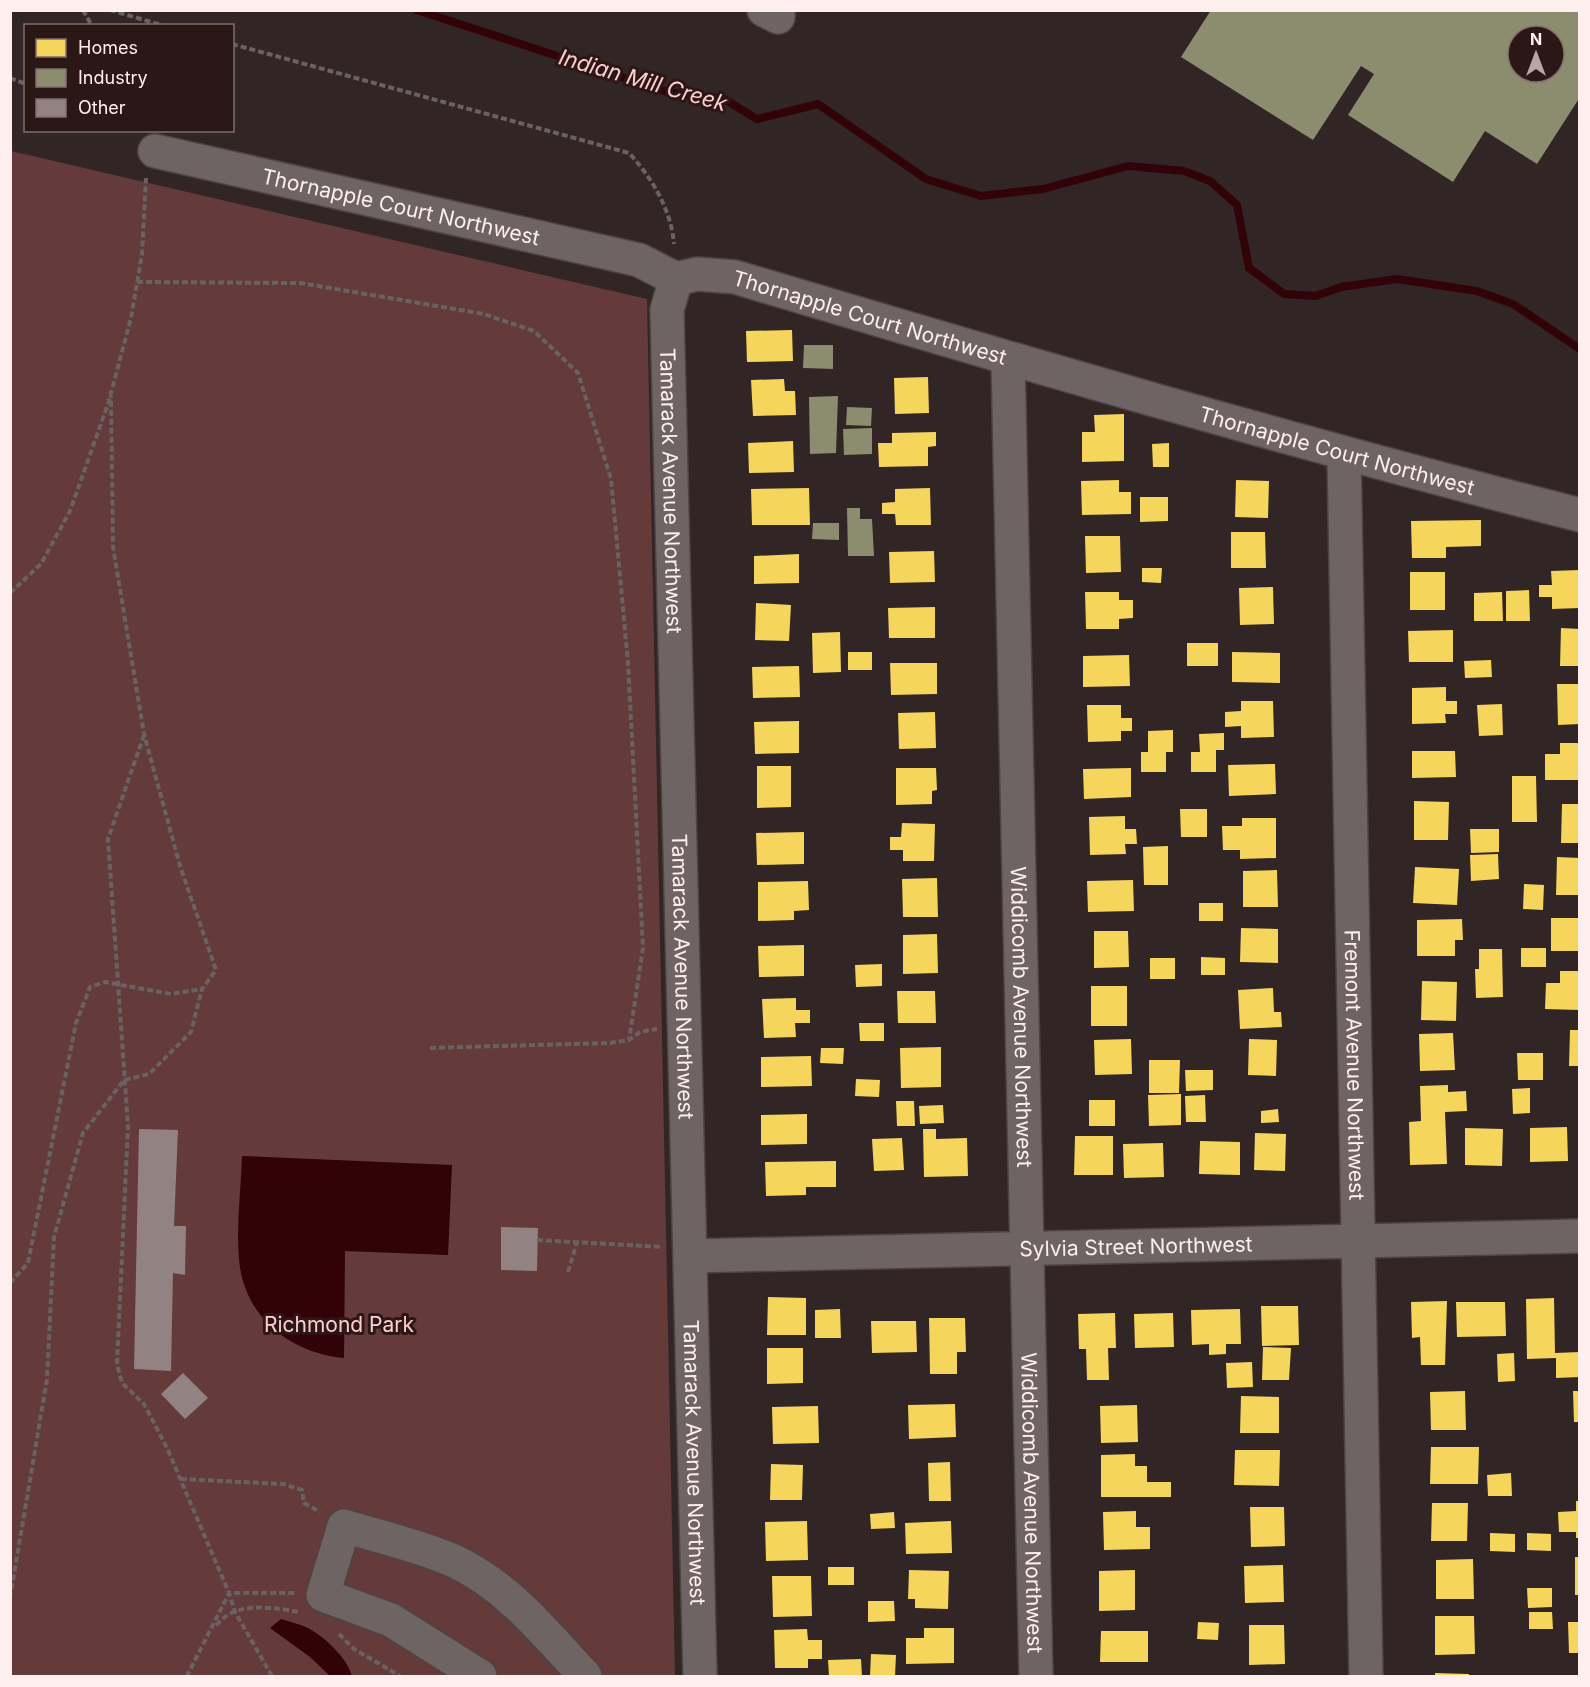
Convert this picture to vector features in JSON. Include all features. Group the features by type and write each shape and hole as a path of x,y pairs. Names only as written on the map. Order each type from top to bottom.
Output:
{"street":[{"path":"764,10 778,17 778,10"},
{"name":"Thornapple Court Northwest","path":"151,161 639,260 676,279 698,274 735,277 1008,359 1344,455 1580,515"},
{"name":"Tamarack Avenue Northwest","path":"676,279 667,310 700,1677"},
{"name":"Widdicomb Avenue Northwest","path":"1008,359 1025,1249 1036,1677"},
{"name":"Fremont Avenue Northwest","path":"1344,455 1366,1677"},
{"name":"Sylvia Street Northwest","path":"690,1252 1025,1249 1580,1236"},
{"path":"480,1677 391,1620 313,1604 345,1526 454,1561 498,1588 538,1626 585,1677"}],"path":[{"path":"83,10 91,24"},
{"path":"111,10 158,24"},
{"path":"234,45 629,153 641,166 664,202 673,235 676,279"},
{"path":"10,594 41,564 70,512 111,396 131,318 142,254 151,161"},
{"path":"137,282 300,283 484,314 534,331 578,373 611,479 628,663 642,948 629,1040"},
{"path":"10,1598 47,1379 54,1237 83,1132 124,1080 149,1074 191,1032 202,989 216,970 180,866 144,734 113,547 111,396"},
{"path":"144,734 108,839 128,1126 117,1364 122,1383 144,1404 182,1479 235,1612 272,1677"},
{"path":"10,1283 28,1263 76,1023 90,987 105,982 171,994 202,989"},
{"path":"430,1048 629,1040 650,1029 685,1030"},
{"path":"537,1240 690,1252"},
{"path":"568,1272 577,1242"},
{"path":"182,1479 283,1484 302,1490 304,1503 345,1526"},
{"path":"229,1593 313,1604"},
{"path":"187,1677 229,1593"},
{"path":"214,1627 235,1612 313,1604"},
{"path":"334,1629 354,1649 400,1677"}],"green space":[{"name":"Richmond Park","path":"11,151 647,299 675,1676 11,1676"}],"shaded area":[{"path":"242,1156 452,1165 448,1255 345,1251 344,1358 324,1355 305,1348 272,1328 259,1314 242,1279 238,1233"},
{"path":"281,1619 305,1627 321,1636 341,1655 352,1676 330,1676 310,1657 270,1628"}],"building: Homes":[{"path":"792,330 793,361 747,362 746,331"},
{"path":"928,377 929,413 895,414 894,378"},
{"path":"784,379 785,391 795,391 796,415 753,416 751,380"},
{"path":"1124,414 1124,461 1082,462 1082,432 1095,432 1094,415"},
{"path":"936,432 936,446 928,447 928,466 879,467 878,443 892,443 892,433"},
{"path":"793,441 794,472 749,473 748,443"},
{"path":"1169,443 1169,467 1153,467 1152,444"},
{"path":"1119,480 1119,492 1131,492 1131,514 1082,515 1081,481"},
{"path":"1236,480 1269,481 1268,518 1235,517"},
{"path":"809,488 810,525 752,525 751,489"},
{"path":"930,488 931,525 896,525 895,514 882,514 882,503 895,502 895,489"},
{"path":"1140,497 1168,497 1168,521 1140,522"},
{"path":"1481,520 1481,546 1446,547 1446,558 1412,558 1411,521"},
{"path":"1231,532 1265,532 1266,568 1231,568"},
{"path":"1085,536 1120,536 1121,572 1086,573"},
{"path":"934,551 935,582 890,583 889,552"},
{"path":"799,554 799,583 754,584 754,556"},
{"path":"1142,568 1162,568 1161,583 1142,582"},
{"path":"1580,570 1580,608 1552,609 1552,597 1539,597 1539,585 1552,585 1551,571"},
{"path":"1410,572 1445,572 1445,610 1410,610"},
{"path":"1273,587 1274,624 1240,625 1239,588"},
{"path":"1529,590 1530,621 1506,621 1506,591"},
{"path":"1085,592 1119,592 1119,600 1133,600 1133,618 1119,619 1119,629 1086,629"},
{"path":"1502,592 1503,621 1474,621 1474,593"},
{"path":"756,603 791,605 789,641 755,640"},
{"path":"935,607 935,638 889,638 888,608"},
{"path":"1561,628 1580,629 1580,666 1560,666"},
{"path":"1453,630 1453,662 1409,662 1408,631"},
{"path":"840,632 841,672 813,673 812,633"},
{"path":"1187,643 1218,643 1218,666 1187,666"},
{"path":"848,652 872,652 872,670 848,670"},
{"path":"1232,652 1280,653 1280,683 1232,682"},
{"path":"1129,655 1130,686 1083,687 1083,656"},
{"path":"1491,660 1492,677 1465,678 1464,661"},
{"path":"890,663 937,663 937,694 891,695"},
{"path":"799,666 800,697 753,698 752,667"},
{"path":"1557,684 1580,684 1580,724 1558,725"},
{"path":"1446,687 1446,701 1457,701 1457,714 1445,714 1446,723 1412,724 1412,688"},
{"path":"1241,701 1273,701 1274,737 1241,738 1241,726 1225,727 1225,712 1241,711"},
{"path":"1502,704 1503,735 1479,736 1477,705"},
{"path":"1087,705 1121,705 1121,718 1132,718 1132,731 1121,731 1121,741 1088,742"},
{"path":"935,712 936,748 899,749 898,713"},
{"path":"799,721 799,753 755,754 754,722"},
{"path":"1173,730 1173,752 1166,752 1166,772 1141,772 1141,752 1148,752 1148,731"},
{"path":"1224,733 1224,750 1216,750 1216,772 1191,772 1191,752 1200,752 1199,734"},
{"path":"1560,743 1580,743 1580,780 1545,780 1545,754 1560,754"},
{"path":"1412,751 1455,751 1456,777 1412,778"},
{"path":"1275,764 1276,794 1229,796 1228,765"},
{"path":"757,766 791,766 791,807 757,808"},
{"path":"896,768 936,768 937,790 932,791 932,804 896,805"},
{"path":"1131,768 1131,797 1084,799 1083,769"},
{"path":"1512,776 1536,776 1537,822 1512,822"},
{"path":"1414,801 1449,802 1448,840 1414,840"},
{"path":"1562,804 1580,804 1580,843 1561,843"},
{"path":"1180,809 1207,809 1207,837 1181,837"},
{"path":"1125,816 1125,829 1136,829 1137,844 1125,844 1126,854 1090,855 1089,817"},
{"path":"1242,818 1276,818 1276,858 1240,859 1240,850 1223,850 1222,826 1242,826"},
{"path":"902,823 935,824 934,861 903,861 903,850 890,850 890,837 901,837"},
{"path":"1470,829 1499,829 1499,852 1471,853"},
{"path":"804,832 804,864 757,865 756,833"},
{"path":"1168,846 1168,885 1144,885 1143,847"},
{"path":"1498,854 1499,879 1471,881 1470,855"},
{"path":"1557,857 1580,858 1580,895 1556,895"},
{"path":"1415,867 1459,869 1457,905 1413,903"},
{"path":"1277,870 1278,907 1243,907 1243,871"},
{"path":"937,878 938,917 903,917 902,879"},
{"path":"1133,880 1134,911 1088,912 1087,881"},
{"path":"808,881 809,910 794,911 794,920 758,921 758,882"},
{"path":"1524,884 1544,885 1543,910 1523,909"},
{"path":"1199,903 1223,903 1223,921 1199,921"},
{"path":"1551,918 1580,918 1580,951 1551,951"},
{"path":"1462,919 1463,940 1455,940 1455,956 1417,956 1417,920"},
{"path":"1241,928 1278,929 1278,963 1240,962"},
{"path":"1094,931 1128,931 1129,967 1094,968"},
{"path":"937,934 938,973 903,974 903,935"},
{"path":"804,945 804,976 759,977 758,946"},
{"path":"1521,948 1546,948 1546,967 1521,967"},
{"path":"1479,949 1502,949 1503,997 1476,998 1475,969 1479,969"},
{"path":"1201,957 1225,958 1225,975 1201,975"},
{"path":"1150,958 1175,958 1175,979 1150,979"},
{"path":"882,964 882,986 856,987 855,965"},
{"path":"1560,971 1580,971 1580,1010 1545,1009 1546,983 1560,983"},
{"path":"1422,981 1457,982 1456,1021 1421,1020"},
{"path":"1091,986 1127,986 1127,1026 1091,1026"},
{"path":"1273,988 1274,1012 1281,1012 1282,1027 1240,1029 1238,990"},
{"path":"897,991 935,991 936,1023 898,1023"},
{"path":"796,998 796,1010 810,1010 810,1023 795,1023 796,1037 764,1038 762,999"},
{"path":"859,1023 884,1023 884,1041 860,1041"},
{"path":"1570,1030 1580,1030 1580,1066 1569,1066"},
{"path":"1453,1033 1455,1070 1420,1071 1419,1034"},
{"path":"1131,1039 1132,1074 1095,1075 1094,1040"},
{"path":"1249,1039 1277,1040 1276,1076 1248,1075"},
{"path":"941,1047 941,1087 901,1088 900,1048"},
{"path":"821,1048 844,1048 843,1064 820,1063"},
{"path":"1517,1053 1543,1053 1543,1080 1518,1080"},
{"path":"811,1056 812,1086 761,1087 761,1057"},
{"path":"1149,1060 1180,1060 1179,1093 1149,1093"},
{"path":"1185,1070 1213,1070 1213,1090 1186,1091"},
{"path":"856,1079 880,1080 879,1097 855,1096"},
{"path":"1448,1085 1448,1092 1466,1091 1467,1111 1445,1112 1447,1164 1410,1165 1409,1122 1421,1121 1420,1086"},
{"path":"1530,1088 1530,1113 1513,1114 1512,1089"},
{"path":"1181,1094 1181,1125 1149,1126 1148,1095"},
{"path":"1205,1095 1206,1122 1186,1122 1185,1096"},
{"path":"1089,1100 1115,1100 1115,1126 1089,1126"},
{"path":"896,1101 914,1101 915,1126 897,1126"},
{"path":"943,1105 944,1123 920,1124 919,1106"},
{"path":"1278,1109 1279,1122 1261,1123 1261,1111"},
{"path":"807,1114 807,1144 761,1145 761,1115"},
{"path":"1567,1127 1568,1161 1530,1162 1530,1128"},
{"path":"1465,1128 1503,1129 1502,1166 1465,1165"},
{"path":"923,1129 936,1129 936,1139 967,1138 968,1176 924,1177"},
{"path":"1255,1133 1286,1134 1285,1171 1254,1170"},
{"path":"1075,1136 1113,1136 1113,1175 1074,1175"},
{"path":"902,1138 904,1170 874,1171 872,1139"},
{"path":"1200,1141 1240,1142 1240,1175 1199,1174"},
{"path":"1163,1143 1164,1177 1124,1178 1123,1144"},
{"path":"836,1161 836,1187 806,1187 806,1195 766,1196 765,1162"},
{"path":"768,1297 806,1298 806,1335 767,1335"},
{"path":"1554,1298 1555,1353 1580,1352 1580,1377 1556,1378 1556,1358 1527,1359 1526,1299"},
{"path":"1447,1301 1445,1365 1421,1365 1420,1337 1412,1338 1411,1302"},
{"path":"1456,1302 1505,1302 1506,1336 1457,1337"},
{"path":"1261,1306 1298,1306 1299,1345 1262,1346"},
{"path":"840,1309 841,1338 815,1338 815,1310"},
{"path":"1240,1309 1241,1344 1226,1344 1226,1354 1209,1355 1209,1344 1192,1345 1191,1310"},
{"path":"1115,1313 1116,1348 1108,1348 1109,1380 1087,1380 1086,1349 1079,1349 1078,1314"},
{"path":"1173,1313 1174,1347 1135,1348 1134,1314"},
{"path":"929,1318 965,1318 966,1352 957,1352 957,1374 930,1374"},
{"path":"871,1321 916,1321 917,1352 872,1353"},
{"path":"1263,1347 1291,1348 1289,1380 1262,1380"},
{"path":"767,1348 803,1348 803,1383 767,1384"},
{"path":"1514,1353 1515,1381 1498,1382 1497,1354"},
{"path":"1252,1362 1253,1387 1227,1388 1226,1363"},
{"path":"1465,1391 1466,1430 1431,1430 1430,1392"},
{"path":"1573,1391 1580,1391 1580,1422 1574,1422"},
{"path":"1241,1396 1279,1397 1279,1433 1240,1433"},
{"path":"955,1404 956,1437 909,1439 908,1405"},
{"path":"1137,1405 1138,1442 1101,1443 1100,1406"},
{"path":"818,1406 819,1443 773,1444 772,1407"},
{"path":"1431,1447 1479,1447 1478,1484 1430,1484"},
{"path":"1235,1450 1280,1450 1279,1486 1234,1485"},
{"path":"1135,1454 1135,1466 1147,1466 1147,1482 1171,1482 1171,1497 1101,1497 1101,1455"},
{"path":"950,1462 951,1501 929,1501 928,1463"},
{"path":"771,1464 803,1465 802,1500 770,1500"},
{"path":"1511,1473 1512,1496 1488,1496 1487,1475"},
{"path":"1576,1501 1580,1501 1580,1538 1576,1538 1576,1532 1559,1532 1558,1512 1576,1511"},
{"path":"1432,1503 1468,1503 1467,1541 1431,1541"},
{"path":"1250,1507 1284,1507 1285,1546 1251,1547"},
{"path":"1136,1511 1136,1527 1150,1527 1150,1549 1104,1550 1103,1512"},
{"path":"894,1512 895,1528 871,1529 870,1514"},
{"path":"807,1521 808,1560 766,1561 765,1522"},
{"path":"951,1521 952,1553 906,1554 905,1523"},
{"path":"1490,1533 1515,1534 1515,1552 1490,1551"},
{"path":"1527,1533 1551,1534 1551,1551 1527,1550"},
{"path":"1575,1557 1580,1557 1580,1595 1575,1595"},
{"path":"1473,1559 1474,1599 1436,1599 1436,1560"},
{"path":"1283,1565 1284,1602 1245,1603 1244,1566"},
{"path":"828,1567 854,1567 854,1585 828,1585"},
{"path":"909,1570 949,1571 948,1609 915,1608 915,1599 908,1599"},
{"path":"1135,1570 1135,1610 1099,1611 1099,1571"},
{"path":"772,1576 811,1576 812,1616 773,1617"},
{"path":"1527,1588 1552,1588 1552,1607 1528,1608"},
{"path":"868,1601 894,1601 895,1621 868,1622"},
{"path":"1529,1612 1552,1612 1553,1629 1529,1629"},
{"path":"1435,1616 1474,1616 1475,1654 1435,1655"},
{"path":"1198,1622 1219,1623 1218,1640 1197,1639"},
{"path":"1568,1622 1580,1622 1580,1653 1569,1653"},
{"path":"1249,1625 1284,1625 1285,1664 1249,1665"},
{"path":"924,1628 954,1628 954,1663 906,1664 906,1638 924,1638"},
{"path":"807,1629 808,1640 822,1640 822,1659 808,1659 808,1668 775,1668 774,1630"},
{"path":"1101,1631 1148,1631 1148,1662 1100,1662"},
{"path":"871,1654 896,1655 895,1676 870,1676"},
{"path":"861,1659 862,1676 829,1676 828,1660"},
{"path":"1435,1673 1469,1674 1469,1676 1435,1676"}],"building: Industry":[{"path":"1211,10 1580,10 1580,97 1537,164 1485,131 1453,182 1348,115 1374,74 1361,66 1313,140 1181,57"},
{"path":"804,345 833,345 833,369 803,368"},
{"path":"838,396 836,453 810,454 809,397"},
{"path":"847,407 872,408 871,426 846,425"},
{"path":"872,428 872,454 844,455 843,429"},
{"path":"847,508 860,508 860,519 872,519 874,556 848,556"},
{"path":"813,523 839,523 839,540 812,539"}],"building: Other":[{"path":"139,1129 178,1130 174,1226 186,1226 185,1275 173,1273 171,1371 134,1369"},
{"path":"501,1227 538,1228 537,1271 501,1270"},
{"path":"183,1373 208,1398 185,1419 161,1394"}],"waterway":[{"name":"Indian Mill Creek","path":"417,10 667,92 724,99 757,119 818,104 926,179 981,196 1043,189 1128,166 1184,171 1210,181 1237,205 1249,268 1284,294 1315,296 1341,287 1397,279 1477,291 1513,304 1580,349"}]}
